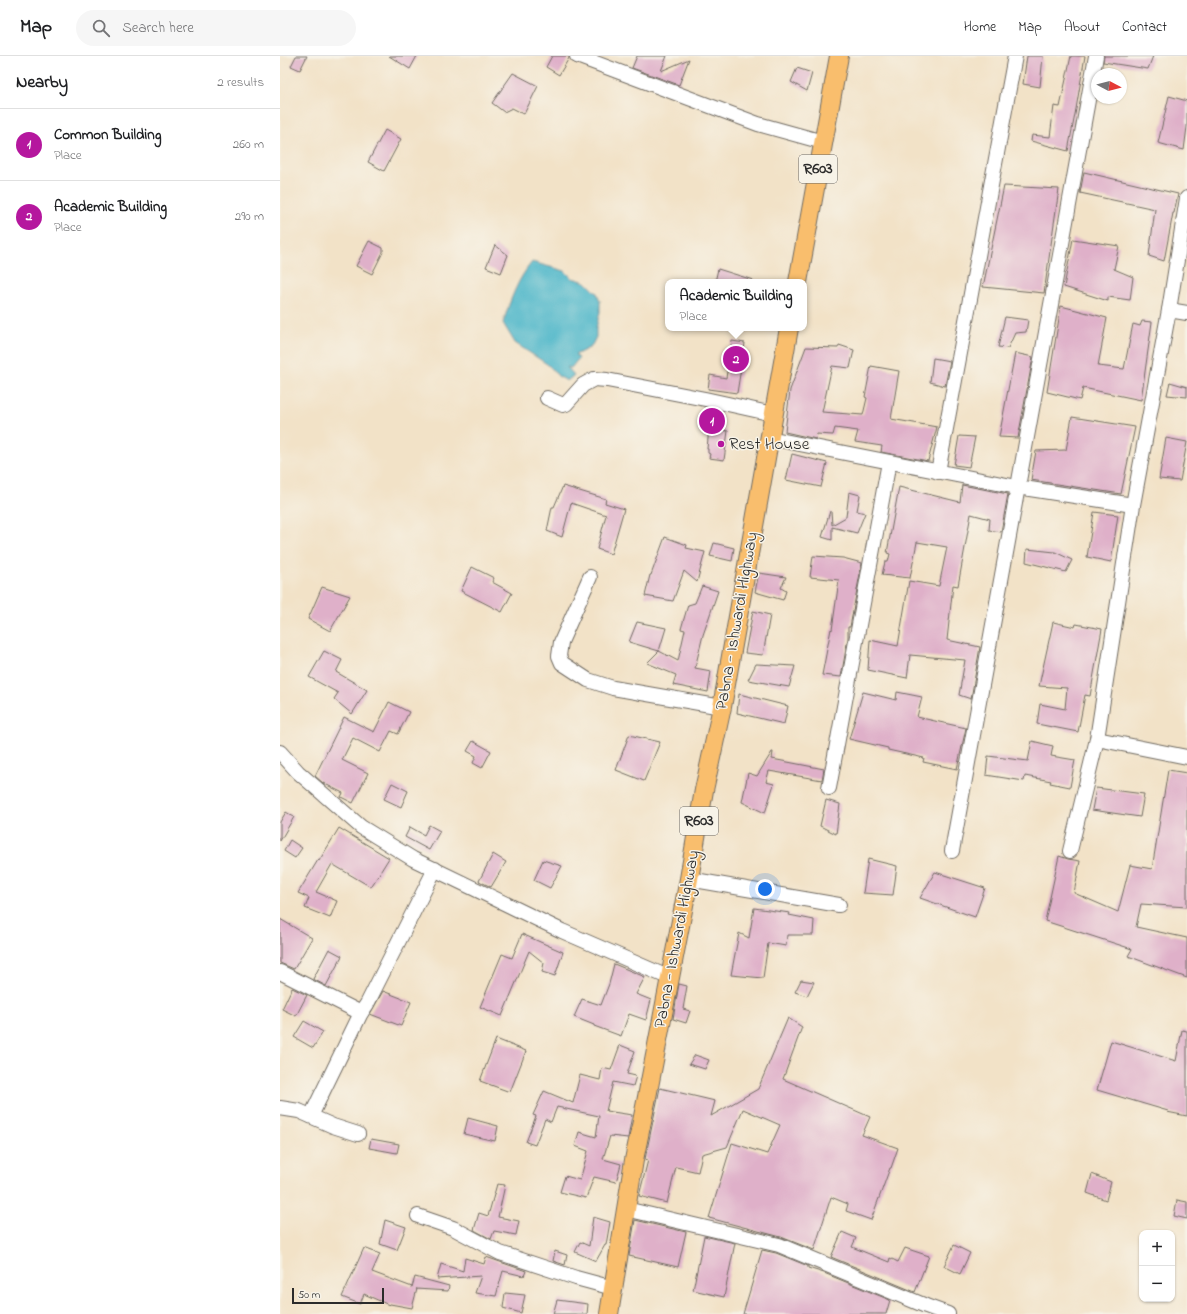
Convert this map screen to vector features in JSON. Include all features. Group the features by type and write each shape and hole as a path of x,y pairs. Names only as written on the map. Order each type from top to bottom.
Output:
{"main road":[{"name":"R603","path":"799,279 839,56"},
{"name":"Pabna - Ishwardi Highway","path":"609,1314 634,1160 689,879 704,790 722,707 788,331"}],"street":[{"path":"577,56 758,124 823,142"},
{"path":"938,472 1015,56"},
{"path":"952,851 1096,56"},
{"path":"1070,851 1097,739 1133,505 1169,310 1187,198"},
{"path":"1169,310 1187,314"},
{"path":"547,398 563,405 566,404 583,385 594,379 607,380 705,399 773,414"},
{"path":"769,438 938,472 1133,505"},
{"path":"829,788 889,462"},
{"path":"590,577 560,642 559,656 562,663 588,680 612,688 722,707"},
{"path":"1097,739 1187,757"},
{"path":"280,752 298,772 361,827 413,859 562,931 670,978"},
{"path":"311,1116 361,1013 367,1004 435,869"},
{"path":"689,879 838,905"},
{"path":"280,972 361,1013"},
{"path":"280,1108 299,1111 333,1126 358,1134"},
{"path":"626,1209 780,1245 948,1314"},
{"path":"418,1216 453,1228 500,1253 576,1278 613,1288"}],"water":[{"path":"532,262 565,271 572,278 586,282 597,293 600,301 600,312 596,328 596,337 591,347 575,355 579,358 571,368 567,367 574,375 567,381 558,376 547,364 515,343 503,323 518,283"}],"building":[{"path":"296,56 307,56 300,70 291,66"},
{"path":"389,56 417,56 410,69"},
{"path":"552,56 569,56 559,75 546,67"},
{"path":"637,56 667,56 661,71 689,59 679,85 632,68"},
{"path":"1027,56 1043,56 1040,87 1023,84"},
{"path":"1071,56 1085,56 1068,151 1031,141 1032,135 1050,137 1054,106 1060,107"},
{"path":"1104,56 1153,56 1148,69 1103,62"},
{"path":"797,68 812,73 807,91 791,82"},
{"path":"513,73 538,86 524,114 512,108 504,112 492,103"},
{"path":"1169,96 1187,101 1187,127 1184,150 1158,143"},
{"path":"385,130 401,139 384,171 368,162"},
{"path":"1084,172 1178,194 1164,261 1149,256 1155,209 1080,193"},
{"path":"1004,186 1059,189 1044,293 983,287"},
{"path":"1073,239 1119,246 1114,269 1133,277 1130,300 1108,297 1108,301 1064,287"},
{"path":"369,241 383,248 383,252 372,274 356,266"},
{"path":"495,245 508,255 501,273 486,267"},
{"path":"718,269 750,279 716,279"},
{"path":"1061,306 1107,318 1098,366 1124,369 1133,324 1140,326 1142,321 1152,322 1141,400 1083,388 1080,400 1047,392"},
{"path":"1005,317 1028,320 1026,332 1015,333 1008,348 998,347"},
{"path":"732,341 745,343 737,393 708,389 710,375 726,378"},
{"path":"839,345 854,350 850,368 832,366 822,412 863,415 867,398 865,397 871,366 899,371 891,419 937,427 928,461 881,452 882,446 855,442 858,431 835,428 833,435 817,434 816,439 785,432 790,390 806,347 838,348"},
{"path":"1015,353 1033,357 1018,438 999,437"},
{"path":"933,358 950,361 945,386 930,382"},
{"path":"1170,382 1187,387 1187,397 1167,395"},
{"path":"1072,417 1135,427 1121,494 1031,480 1036,451 1066,450"},
{"name":"Rest House","path":"709,428 728,431 724,460 709,458 710,454 708,453 707,449"},
{"path":"959,436 975,437 969,467 954,465"},
{"path":"1166,438 1187,442 1180,481 1159,479"},
{"path":"792,454 827,463 821,487 786,480"},
{"path":"962,485 1008,494 1001,532 989,530 990,519 971,514 958,586 953,585 947,640 980,647 971,699 959,695 965,660 910,655 907,678 868,670 870,640 898,646 909,581 939,586 947,547 917,542 910,578 882,575 885,562 888,562 890,554 887,553 899,487 960,502"},
{"path":"563,486 606,499 605,503 624,509 611,554 597,549 606,515 571,503 562,537 547,531 552,507 554,507"},
{"path":"849,492 860,495 857,511 865,513 857,533 832,527 832,540 822,537 830,511 832,525 846,517"},
{"path":"1094,512 1118,515 1111,562 1087,557"},
{"path":"665,537 687,545 686,548 705,552 697,582 684,571 673,601 645,596 650,575"},
{"path":"714,543 734,548 732,561 710,556"},
{"path":"1027,549 1055,552 1072,560 1066,572 1026,562"},
{"path":"813,556 843,558 862,563 850,627 848,627 848,638 841,677 822,675 831,629 832,630 839,580 810,577"},
{"path":"472,567 494,578 492,582 512,593 502,612 461,591"},
{"path":"759,573 786,577 781,588 786,591 783,600 755,592"},
{"path":"702,586 718,591 703,635 695,668 711,671 708,692 673,685 676,675 647,663 659,651 678,661 685,630 681,629 688,605 695,603"},
{"path":"322,587 350,596 330,631 308,619"},
{"path":"753,611 770,615 763,655 745,653"},
{"path":"637,622 666,628 659,651 629,642"},
{"path":"1053,622 1075,627 1076,624 1102,629 1090,696 1085,695 1078,732 1037,724 1040,704 1065,709 1067,688 1039,686"},
{"path":"324,651 342,660 336,672 367,690 352,714 334,699 338,693 309,677"},
{"path":"756,664 795,666 789,687 748,680"},
{"path":"863,692 896,700 897,692 922,697 917,717 966,728 957,769 923,762 924,758 849,739"},
{"path":"739,694 788,706 784,724 737,713"},
{"path":"389,702 409,712 398,734 391,731 380,752 353,738 342,760 368,773 353,803 341,797 343,793 323,783 315,776 344,717 374,732"},
{"path":"629,735 660,742 644,781 616,770"},
{"path":"473,741 491,751 482,768 473,763 476,756 467,751"},
{"path":"1032,741 1053,746 1051,756 1075,760 1070,787 1050,783 1051,781 1025,776 1024,781 986,775 988,756 1028,761"},
{"path":"772,752 772,759 824,769 822,780 769,771 766,782 774,784 765,813 742,802 748,773 757,776"},
{"path":"1168,770 1187,773 1187,907 1141,904 1136,927 1187,938 1187,978 1128,956 1132,949 1045,921 1059,856 1080,861 1074,893 1118,912 1130,865 1152,869"},
{"path":"392,783 408,791 401,807 384,799"},
{"path":"1096,788 1144,794 1140,817 1092,810"},
{"path":"826,800 840,804 836,834 820,826"},
{"path":"286,812 294,817 280,841 280,822"},
{"path":"429,825 440,831 429,850 405,837 410,827 424,835"},
{"path":"339,828 389,858 371,887 332,864 316,892 337,901 330,918 305,908 309,898 298,893"},
{"path":"290,840 302,848 295,858 284,851"},
{"path":"493,854 506,862 491,887 479,881"},
{"path":"868,859 897,866 893,895 863,893"},
{"path":"543,860 562,866 550,888 534,880"},
{"path":"935,872 985,888 975,917 920,898"},
{"path":"754,908 790,913 789,915 814,920 813,935 787,935 786,946 768,943 763,978 731,975 739,933 749,938"},
{"path":"280,919 312,938 294,969 280,963"},
{"path":"522,934 563,952 555,976 542,972 544,963 529,951 502,1016 480,1007 502,954 512,958"},
{"path":"329,949 342,956 326,986 313,979"},
{"path":"614,964 645,977 636,994 651,1000 646,1020 629,1014 621,1036 574,1017 582,999 601,1005 609,984"},
{"path":"801,980 814,982 807,996 795,992"},
{"path":"679,984 687,986 683,1009 690,1011 686,1023 673,1019"},
{"path":"292,988 307,995 296,1016 282,1009"},
{"path":"383,991 411,1002 401,1026 370,1014"},
{"path":"788,1018 802,1027 783,1079 870,1117 862,1135 898,1148 871,1220 846,1211 848,1204 831,1197 814,1250 781,1237 709,1218 732,1143 767,1154 780,1125 743,1109 727,1147 702,1154 698,1172 676,1167 667,1203 639,1196 648,1160 645,1159 660,1088 715,1101 711,1116 758,1089"},
{"path":"304,1021 323,1032 313,1048 294,1037"},
{"path":"1182,1030 1187,1031 1187,1116 1167,1112 1168,1111 1097,1090 1111,1041 1176,1061"},
{"path":"496,1039 526,1051 510,1092 480,1081"},
{"path":"620,1045 635,1051 627,1074 636,1076 633,1086 613,1082 606,1111 632,1115 628,1138 610,1136 603,1159 621,1164 616,1182 594,1177 586,1198 560,1192 565,1176 580,1180 588,1151 575,1146 579,1132 596,1137 599,1116 557,1107 551,1122 545,1119 535,1145 526,1142 536,1116 533,1115 544,1091 573,1103 580,1075 600,1080 602,1068 611,1070"},
{"path":"695,1055 709,1060 705,1069 689,1064"},
{"path":"468,1118 498,1126 495,1141 464,1134"},
{"path":"371,1139 399,1144 397,1153 369,1148"},
{"path":"1092,1174 1111,1182 1106,1200 1087,1193"},
{"path":"497,1184 505,1185 498,1217 519,1221 516,1235 494,1231 491,1239 474,1230 479,1213 488,1216"},
{"path":"1177,1200 1187,1202 1187,1219 1174,1216"},
{"path":"593,1217 610,1222 606,1245 596,1261 575,1252 580,1242 589,1246"},
{"path":"385,1220 406,1227 397,1250 380,1244"},
{"path":"635,1220 686,1232 678,1267 629,1256"},
{"path":"842,1232 856,1238 852,1247 889,1262 890,1258 898,1262 905,1248 929,1256 915,1292 831,1257"},
{"path":"704,1236 735,1243 724,1297 693,1290"},
{"path":"954,1245 970,1253 960,1274 944,1266"},
{"path":"364,1248 380,1254 372,1272 412,1287 415,1277 449,1286 448,1291 417,1289 412,1308 389,1305 364,1294 360,1304 342,1297"},
{"path":"762,1250 776,1253 808,1266 808,1268 890,1300 886,1314 743,1314"},
{"path":"555,1251 567,1255 565,1265 553,1261"},
{"path":"486,1257 526,1271 524,1276 503,1271 496,1296 475,1293 481,1276 437,1279 441,1264 463,1271 465,1258 484,1264"},
{"path":"505,1293 525,1295 521,1313 503,1308"},
{"path":"557,1300 588,1304 587,1314 553,1314"}],"place":[{"name":"Academic Building","path":"736,359"},
{"name":"Common Building","path":"712,421"},
{"name":"Rest House","path":"721,444"}]}
